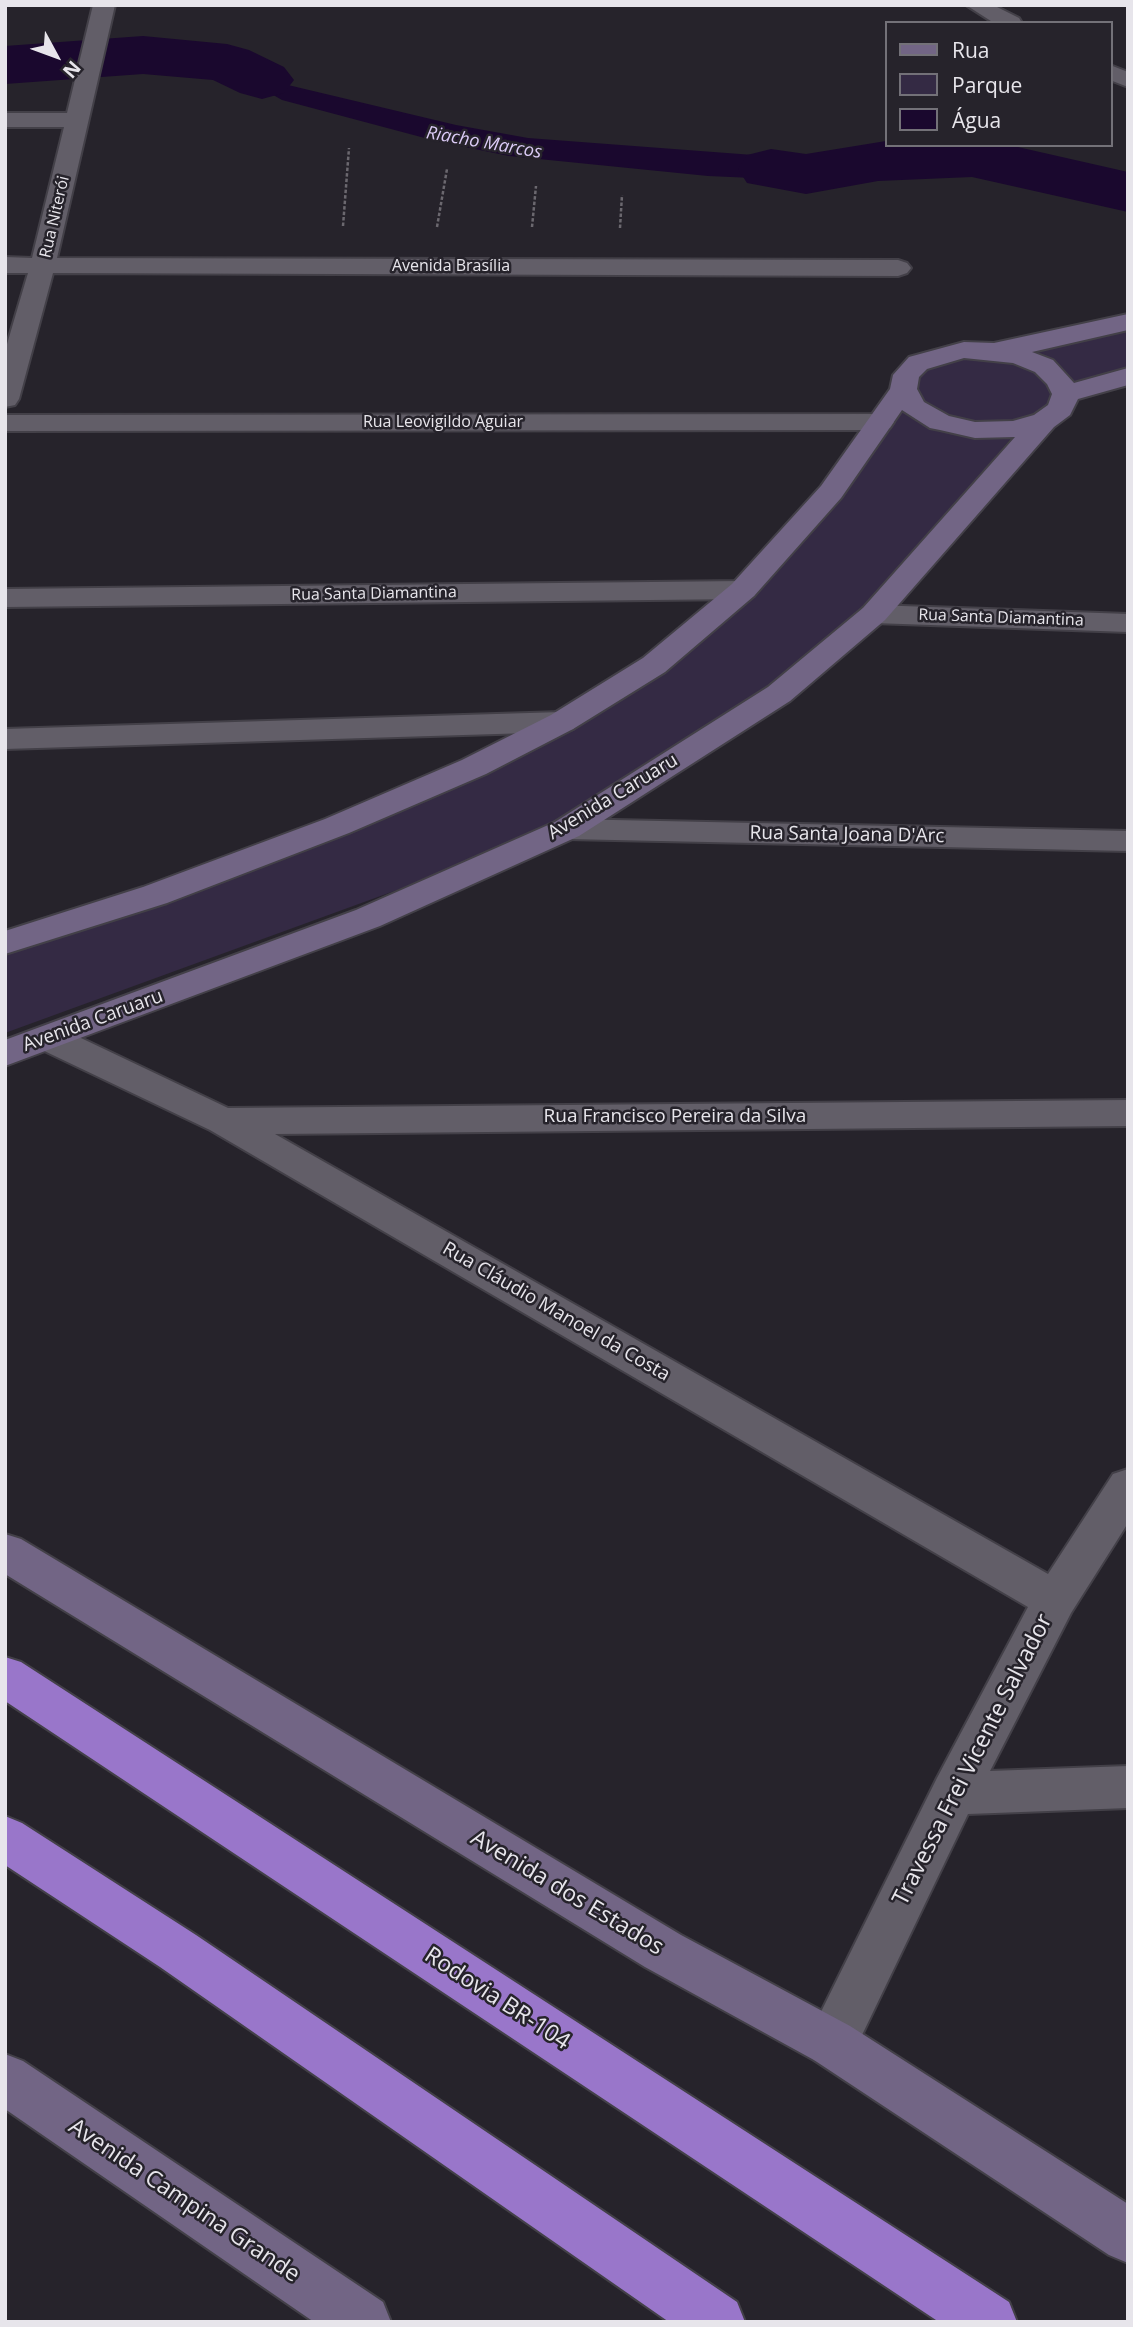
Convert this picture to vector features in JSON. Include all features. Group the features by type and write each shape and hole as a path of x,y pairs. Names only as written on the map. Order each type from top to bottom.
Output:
{"highway":[{"name":"Rodovia BR-104","path":"5,1676 989,2322"},
{"path":"5,1838 178,1951 717,2322"}],"main road":[{"path":"5,943 155,895 337,826 474,767 562,722 654,665 743,590 831,492 903,389 906,375 918,363 952,353 992,351 1096,331 1128,322"},
{"path":"992,351 1020,356 1044,366 1059,380 1066,394 1128,376"},
{"path":"903,389 914,407 940,422 975,430 1013,429 1044,421"},
{"name":"Avenida Caruaru","path":"5,1054 368,918 567,829 779,694 874,614 1044,421 1060,409 1066,394"},
{"name":"Avenida dos Estados","path":"5,1552 663,1951 832,2043 1128,2236"},
{"name":"Avenida Campina Grande","path":"5,2079 363,2322"}],"street":[{"name":"Rua Niterói","path":"5,400 43,265 88,81 95,33 104,5"},
{"path":"976,5 1007,21"},
{"path":"1112,73 1128,80"},
{"path":"5,120 78,120"},
{"name":"Avenida Brasília","path":"5,265 898,268"},
{"name":"Rua Leovigildo Aguiar","path":"5,423 880,422"},
{"name":"Rua Santa Diamantina","path":"5,598 743,590"},
{"name":"Rua Santa Diamantina","path":"874,614 1128,623"},
{"path":"5,739 562,722"},
{"name":"Rua Santa Joana D'Arc","path":"567,829 1128,841"},
{"name":"Rua Cláudio Manoel da Costa","path":"49,1038 223,1121 1055,1600"},
{"name":"Rua Francisco Pereira da Silva","path":"223,1121 1128,1113"},
{"name":"Travessa Frei Vicente Salvador","path":"832,2043 954,1793 1055,1600 1128,1486"},
{"path":"954,1793 1128,1787"}],"path":[{"path":"340,266 349,148"},
{"path":"430,266 447,169"}],"green space":[{"path":"1128,327 1128,370 1072,387 1014,351"},
{"path":"955,357 1013,359 1038,369 1055,394 1050,410 1031,419 974,425 925,409 912,378 926,366"},
{"path":"904,406 1014,435 865,608 751,704 594,804 536,831 397,890 5,1033 5,954 138,911 667,664"}],"water":[{"path":"117,47 200,51 247,61 288,85 456,125 528,138 793,158 916,149 926,170 776,179 708,176 509,156 436,141 282,100 240,76 224,73 113,69"},
{"path":"56,49 47,73 5,78 5,54"}],"waterway":[{"name":"Riacho Marcos","path":"5,65 143,55 227,63 262,80"},
{"name":"Riacho Marcos","path":"771,169 806,174 878,161 972,157 1128,192"}]}
